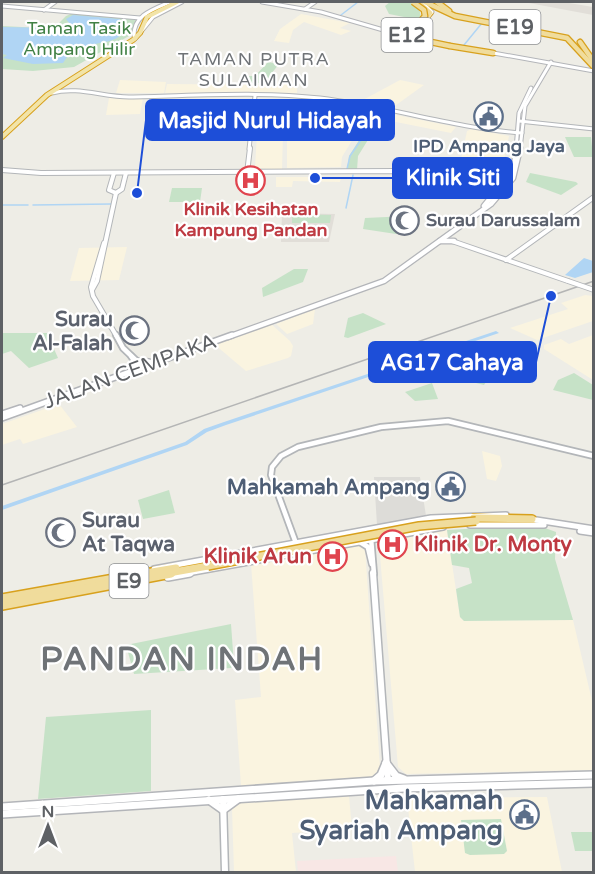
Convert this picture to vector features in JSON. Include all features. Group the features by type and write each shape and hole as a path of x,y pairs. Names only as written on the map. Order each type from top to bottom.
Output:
{"highway":[{"path":"2,135 26,106 54,85 134,36 150,15 174,2"},
{"name":"E12","path":"412,2 424,10 426,16 407,37 493,53"},
{"name":"E19","path":"432,2 449,11 565,34 579,41 594,62"},
{"path":"437,2 449,11"},
{"name":"E12","path":"407,34 423,22 429,13 423,3"},
{"name":"E19","path":"423,3 455,16 567,38 578,46 585,60 594,70"},
{"path":"2,135 42,97 67,79 128,43 137,36 139,28"},
{"name":"E12","path":"407,34 415,37"},
{"name":"E9","path":"475,519 522,523"},
{"name":"E9","path":"2,598 23,598 419,526 475,519 532,519"},
{"name":"E9","path":"2,605 66,587 127,579"},
{"path":"2,598 66,587"}],"main road":[{"path":"134,36 135,24 140,18 174,2"},
{"path":"128,43 141,34 153,17 182,2"},
{"path":"262,2 294,9 306,8 391,34 548,64 594,70"},
{"path":"268,2 306,8 415,37 548,64 594,70"},
{"path":"503,187 514,169 525,97 548,64"},
{"path":"510,132 519,133"},
{"path":"256,324 271,321 379,280 443,238 512,181 519,168 519,133"},
{"path":"493,184 503,187"},
{"path":"493,184 503,187"},
{"path":"443,238 454,242"},
{"path":"443,238 454,242"},
{"path":"256,324 271,321"},
{"name":"JALAN CEMPAKA","path":"140,365 256,324"},
{"name":"JALAN CEMPAKA","path":"2,416 256,324"},
{"path":"127,579 168,565 395,524 470,515 532,519 594,531"},
{"path":"127,579 163,578 371,539 468,525 522,523 594,531"},
{"path":"395,524 393,530 400,534"},
{"path":"358,542 368,547 372,564"},
{"path":"280,545 286,548 287,552 284,556"},
{"path":"374,785 386,763 396,776 408,784"},
{"path":"2,807 55,802 207,796 223,799 374,785 386,786 388,781 395,786 523,777 594,775"},
{"path":"523,777 533,782 547,784"},
{"path":"2,814 207,796 237,790 408,784 594,783"},
{"path":"223,799 237,790"},
{"path":"207,796 224,810 242,797"},
{"path":"66,810 77,801"},
{"path":"55,802 66,810"}],"street":[{"path":"44,10 55,2"},
{"path":"306,8 313,2"},
{"path":"396,33 407,34 424,16 420,8 412,2"},
{"path":"2,6 140,18"},
{"path":"67,79 65,85 69,88 108,95 255,98"},
{"path":"42,97 65,90 111,97 307,97 342,101 510,132"},
{"path":"249,171 255,98"},
{"path":"520,121 594,129"},
{"path":"2,170 411,173 493,184"},
{"path":"114,172 109,189 116,193"},
{"path":"126,172 123,187 116,193 93,290 111,328 131,357 140,365"},
{"path":"411,173 493,184"},
{"path":"457,178 468,182"},
{"path":"506,260 539,234 594,198"},
{"path":"454,242 594,291"},
{"path":"300,553 271,475 272,467 281,456 298,447 381,427 448,421 594,456"},
{"path":"369,529 388,781"},
{"path":"223,799 225,873"}],"shaded area":[{"path":"563,2 593,7 593,15 529,3"},
{"path":"301,14 350,23 340,28 351,31 341,35 304,22 293,30 289,43 274,41 280,29"},
{"path":"120,80 166,82 164,93 116,93"},
{"path":"400,80 424,85 392,108 361,101"},
{"path":"273,82 297,82 297,93 165,93 167,84 272,85"},
{"path":"109,98 143,98 140,114 106,115"},
{"path":"386,113 456,127 451,133 391,121 383,116"},
{"path":"472,129 509,136 501,174 459,169 467,131"},
{"path":"257,133 283,133 282,170 255,168"},
{"path":"287,134 356,134 342,157 341,167 287,168"},
{"path":"276,177 341,177 340,182 293,181 292,187 276,187"},
{"path":"282,213 335,214 329,242 281,242"},
{"path":"127,247 119,280 70,281 79,248"},
{"path":"585,295 593,296 593,321 537,340 510,328 568,309 561,303"},
{"path":"315,309 313,324 287,334 276,324"},
{"path":"270,323 293,346 291,356 288,358 246,371 214,344"},
{"path":"593,335 593,380 544,349 544,345 561,339 569,344"},
{"path":"59,404 77,427 23,444 20,439 2,445 2,424"},
{"path":"482,451 500,456 502,466 496,481 487,479"},
{"path":"374,477 420,477 426,516 377,525"},
{"name":"PANDAN INDAH","path":"447,530 460,617 464,621 573,620 593,705 593,770 406,774 398,767 380,539"},
{"name":"PANDAN INDAH","path":"358,544 365,548 380,767 373,777 241,786 235,700 261,697 251,564"},
{"path":"349,796 352,829 292,833 296,872 234,872 232,808 239,803"},
{"path":"547,797 562,872 415,872 407,798"},
{"path":"396,856 398,872 298,872 297,861"}],"green space":[{"path":"390,2 410,2 419,8 421,17 419,20 389,14 385,6"},
{"name":"Taman Tasik Ampang Hilir","path":"73,13 137,18 129,36 74,67 33,71 2,69 2,26 42,28 45,25 56,26 66,16"},
{"path":"268,62 279,64 271,74 271,83 248,83 249,76 255,76"},
{"path":"363,134 371,135 358,156 357,170 347,170 349,156"},
{"path":"565,137 591,137 593,157 574,157"},
{"path":"530,173 578,184 561,195 526,182"},
{"path":"172,188 202,188 200,202 169,202"},
{"path":"292,214 331,215 330,223 292,223"},
{"path":"408,216 420,218 396,234 363,229 365,218"},
{"path":"294,269 308,269 303,282 263,297 262,288"},
{"path":"363,313 386,324 348,338 344,337 348,318"},
{"path":"2,333 47,333 58,358 29,368 11,351 2,354"},
{"path":"444,353 454,362 462,359 456,369 489,377 484,385 440,374 424,360"},
{"path":"574,373 593,385 593,400 553,390 558,380"},
{"path":"432,383 438,399 415,401 405,392"},
{"path":"169,490 175,513 143,519 138,500"},
{"path":"520,526 545,528 556,532 555,559 573,620 464,621 460,617 456,589 472,583 469,568 452,565 447,530"},
{"path":"231,624 234,665 231,668 134,674 126,645"},
{"path":"151,710 151,791 38,799 46,717"},
{"path":"501,819 507,851 504,854 470,855 465,853 461,820"},
{"path":"571,832 593,832 593,851 575,851"}],"water":[{"name":"Taman Tasik Ampang Hilir","path":"73,15 120,19 120,36 67,57 63,63 33,64 3,58 7,55 2,54 2,27 58,28 70,24 66,19"},
{"path":"584,258 593,261 593,272 575,278 565,275"},
{"path":"496,331 499,333 226,425 207,432 187,445 2,510 2,506 185,442 204,429"}],"waterway":[{"path":"341,15 358,2"},
{"path":"464,45 482,23"},
{"path":"347,169 350,156 378,115"},
{"path":"346,208 353,175"},
{"path":"33,205 111,204"},
{"path":"2,205 28,205"}],"tram line":[{"path":"2,485 594,281"}],"place":[{"name":"IPD Ampang Jaya","path":"489,117"},
{"name":"Klinik Siti","path":"315,178"},
{"name":"Klinik Kesihatan Kampung Pandan","path":"251,180"},
{"name":"Masjid Nurul Hidayah","path":"137,193"},
{"name":"Surau Darussalam","path":"405,220"},
{"name":"AG17 Cahaya","path":"551,296"},
{"name":"Surau Al-Falah","path":"134,331"},
{"name":"Mahkamah Ampang","path":"451,487"},
{"name":"Surau At Taqwa","path":"61,532"},
{"name":"Klinik Dr. Monty","path":"393,544"},
{"name":"Klinik Arun","path":"333,556"},
{"name":"Mahkamah Syariah Ampang","path":"524,815"}],"district":[{"name":"TAMAN PUTRA SULAIMAN","path":"254,69"},
{"name":"PANDAN INDAH","path":"182,658"}]}
